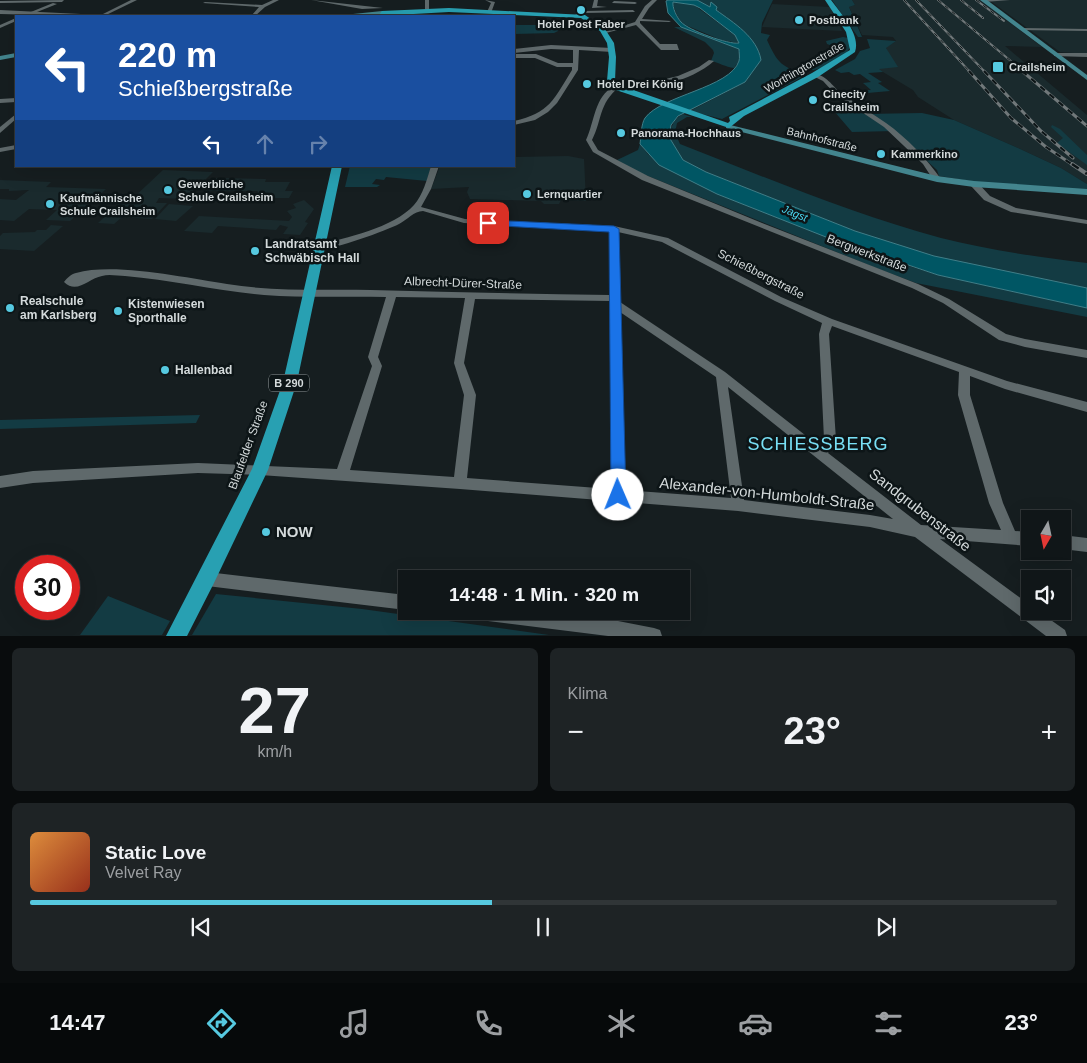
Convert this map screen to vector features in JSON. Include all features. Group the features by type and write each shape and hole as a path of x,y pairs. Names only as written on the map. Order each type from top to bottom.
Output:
{"main road":[{"name":"Worthingtonstraße","path":"727,125 850,55 855,45 852,37 828,0"},
{"path":"984,0 1087,78"},
{"path":"360,15 427,10 489,12 514,15 585,16 606,32 610,38 612,50 610,82 619,89 727,125"},
{"path":"0,58 15,55"},
{"name":"Bahnhofstraße","path":"727,125 937,179 974,184 1087,192"},
{"name":"Blaufelder Straße","path":"176,636 207,579 260,470 290,382 337,167"}],"street":[{"path":"103,15 135,0"},
{"path":"254,15 263,6 277,0"},
{"path":"313,0 381,12 382,2"},
{"path":"427,0 427,10"},
{"path":"488,0 493,2 489,12"},
{"path":"596,0 594,7 635,3"},
{"path":"639,22 647,7 656,0"},
{"path":"984,0 1008,0"},
{"path":"0,2 63,1"},
{"path":"27,15 63,1"},
{"path":"206,3 263,6"},
{"path":"573,15 613,5 633,12"},
{"path":"0,12 63,15"},
{"path":"0,27 15,20"},
{"path":"606,32 639,22 670,21"},
{"path":"639,22 661,45"},
{"path":"1023,29 1087,30"},
{"path":"515,51 524,48 612,50"},
{"path":"515,123 533,119 546,111 555,102 575,70 576,48"},
{"path":"1056,54 1087,55"},
{"path":"515,56 536,56 557,65 575,65"},
{"path":"619,89 663,83 697,71 711,61"},
{"path":"815,75 825,80 837,94 886,126 926,163 937,179"},
{"name":"Bergwerkstraße","path":"619,89 608,91 603,100 589,140 595,151 645,178 915,286 946,301 1003,337 1025,343 1087,354"},
{"path":"0,101 15,100"},
{"path":"0,132 15,117"},
{"path":"0,150 15,147"},
{"path":"320,247 354,238 390,224 414,209 431,179 435,167"},
{"path":"974,184 987,198 1014,210 1087,222"},
{"name":"Schießbergstraße","path":"414,209 423,209 464,221 614,229 665,240 688,250 778,299 828,322 964,371 1035,394 1087,407"},
{"path":"614,229 618,495"},
{"name":"Albrecht-Dürer-Straße","path":"97,274 134,274 266,292 309,294 336,292 392,293 616,301"},
{"path":"342,475 377,366 373,357 392,293"},
{"path":"460,483 470,395 467,384 461,374 459,363 470,297"},
{"name":"Sandgrubenstraße","path":"616,301 721,375 918,531 1059,636"},
{"path":"821,453 830,440 824,334 828,322"},
{"path":"964,371 964,394 996,503 1011,537"},
{"path":"721,375 738,505"},
{"name":"Alexander-von-Humboldt-Straße","path":"0,482 33,477 198,468 260,470 460,483 738,505 870,521 918,531 1021,538"},
{"path":"1071,543 1087,545"},
{"path":"207,579 398,602"},
{"path":"545,620 618,629 654,636"}],"shaded area":[{"path":"697,0 773,0 762,23 761,33 770,35 767,40 781,63 806,75 722,119 690,111 745,82 761,60 727,19 715,10 717,7 712,4 710,7"},
{"path":"832,0 852,0 855,5 849,7 862,37 858,37"},
{"path":"852,0 979,0 1042,47 1005,46 1087,115 1087,184 1061,168 954,120 918,97 913,90 878,69 887,52 886,47 896,41 893,37 862,35 849,7 855,5"},
{"path":"989,0 1087,0 1087,54 1060,52"},
{"path":"672,2 694,5 735,35 739,43 721,40 683,24 679,20"},
{"path":"772,4 830,7 842,31 762,27"},
{"path":"515,25 561,25 558,31 554,33 515,34"},
{"path":"674,27 681,27 739,49 739,61 734,68 711,61 714,53 705,42"},
{"path":"843,37 848,38 850,47 844,55 826,66 810,70 831,57 835,49 838,48 827,44 826,41"},
{"path":"867,39 896,41 886,48 898,67 879,69 883,72 868,73 882,82 878,83 890,91 856,94 852,91 871,90 863,83 871,82 860,74 841,73 835,70 855,59 860,51 870,48"},
{"path":"855,108 864,114 922,113 954,120 1061,168 1087,184 1087,190 989,184 939,176 937,170 894,131 852,132 834,111"},
{"path":"683,114 692,117 687,117 677,123 675,133 680,144 874,218 941,238 1032,256 1087,263 1087,288 934,257 855,231 706,172 683,160 669,137 673,124"},
{"path":"1052,125 1060,129 1087,155 1087,165 1057,143 1063,138 1051,127"},
{"path":"640,144 648,154 717,194 873,255 938,275 1087,308 1087,317 916,283 876,268 638,172 617,160 638,150"},
{"path":"515,149 516,157 568,156 584,159 586,201 561,200 559,204 544,204 541,201 470,199 467,192 469,187 431,189 440,167 515,167"},
{"path":"350,167 431,167 427,181 386,177 384,180 376,179 372,184 380,185 377,187 345,187"},
{"name":"Gewerbliche Schule Crailsheim","path":"163,170 213,172 205,180 201,180 185,199 159,198 156,203 167,203 152,219 122,217 114,224 98,223 122,201 135,202 136,200 131,200"},
{"name":"Gewerbliche Schule Crailsheim","path":"216,178 266,179 265,182 290,182 285,191 293,191 289,198 261,198 263,195 256,195 258,191 205,191"},
{"name":"Kaufmännische Schule Crailsheim","path":"0,180 51,182 46,187 106,189 70,221 46,220 57,210 29,209 14,221 0,220 0,199 16,200 29,190 9,191 9,189 0,189"},
{"name":"Gewerbliche Schule Crailsheim","path":"304,200 314,209 305,222 308,223 300,235 283,234 288,227 280,225 276,230 218,226 212,233 184,231 199,216 289,221 292,217 287,211 296,208 293,204"},
{"name":"Gewerbliche Schule Crailsheim","path":"169,204 193,206 176,221 155,219"},
{"path":"51,225 63,226 34,251 0,249 0,236 3,233 35,232 37,230 46,230"},
{"path":"200,415 196,423 0,429 0,420"},
{"path":"216,594 398,614 398,620 441,620 549,635 192,635"},
{"path":"108,596 170,621 162,635 80,635"}],"water":[{"name":"Jagst","path":"697,0 710,7 711,2 717,7 716,10 744,31 755,44 761,60 745,82 678,116 671,125 669,137 683,160 706,172 855,231 934,256 1087,288 1087,308 938,275 831,239 717,194 659,165 640,144 645,118 666,103 723,78 733,70 739,61 739,49 681,27 668,13 666,1","holes":["673,2 694,5 735,35 739,43 727,42 709,36 681,22 675,12"]}],"railway":[{"path":"904,0 970,72"},
{"path":"916,0 985,72"},
{"path":"938,0 1024,72"},
{"path":"961,0 983,18"},
{"path":"976,0 1004,21"},
{"path":"969,71 1011,118 1046,147 1073,165"},
{"path":"984,71 1041,131 1073,158"},
{"path":"1022,71 1087,126"},
{"path":"1072,164 1087,174"}],"place":[{"name":"Hotel Post Faber","path":"581,10"},
{"name":"Postbank","path":"799,20"},
{"name":"Crailsheim","path":"998,67"},
{"name":"Hotel Drei König","path":"587,84"},
{"name":"Cinecity Crailsheim","path":"813,100"},
{"name":"Panorama-Hochhaus","path":"621,133"},
{"name":"Kammerkino","path":"881,154"},
{"name":"Gewerbliche Schule Crailsheim","path":"168,190"},
{"name":"Lernquartier","path":"527,194"},
{"name":"Kaufmännische Schule Crailsheim","path":"50,204"},
{"name":"Landratsamt Schwäbisch Hall","path":"255,251"},
{"name":"Realschule am Karlsberg","path":"10,308"},
{"name":"Kistenwiesen Sporthalle","path":"118,311"},
{"name":"Hallenbad","path":"165,370"},
{"name":"NOW","path":"266,532"}],"district":[{"name":"SCHIESSBERG","path":"818,444"}],"route":[{"path":"488,223 614,229 618,495"}]}
